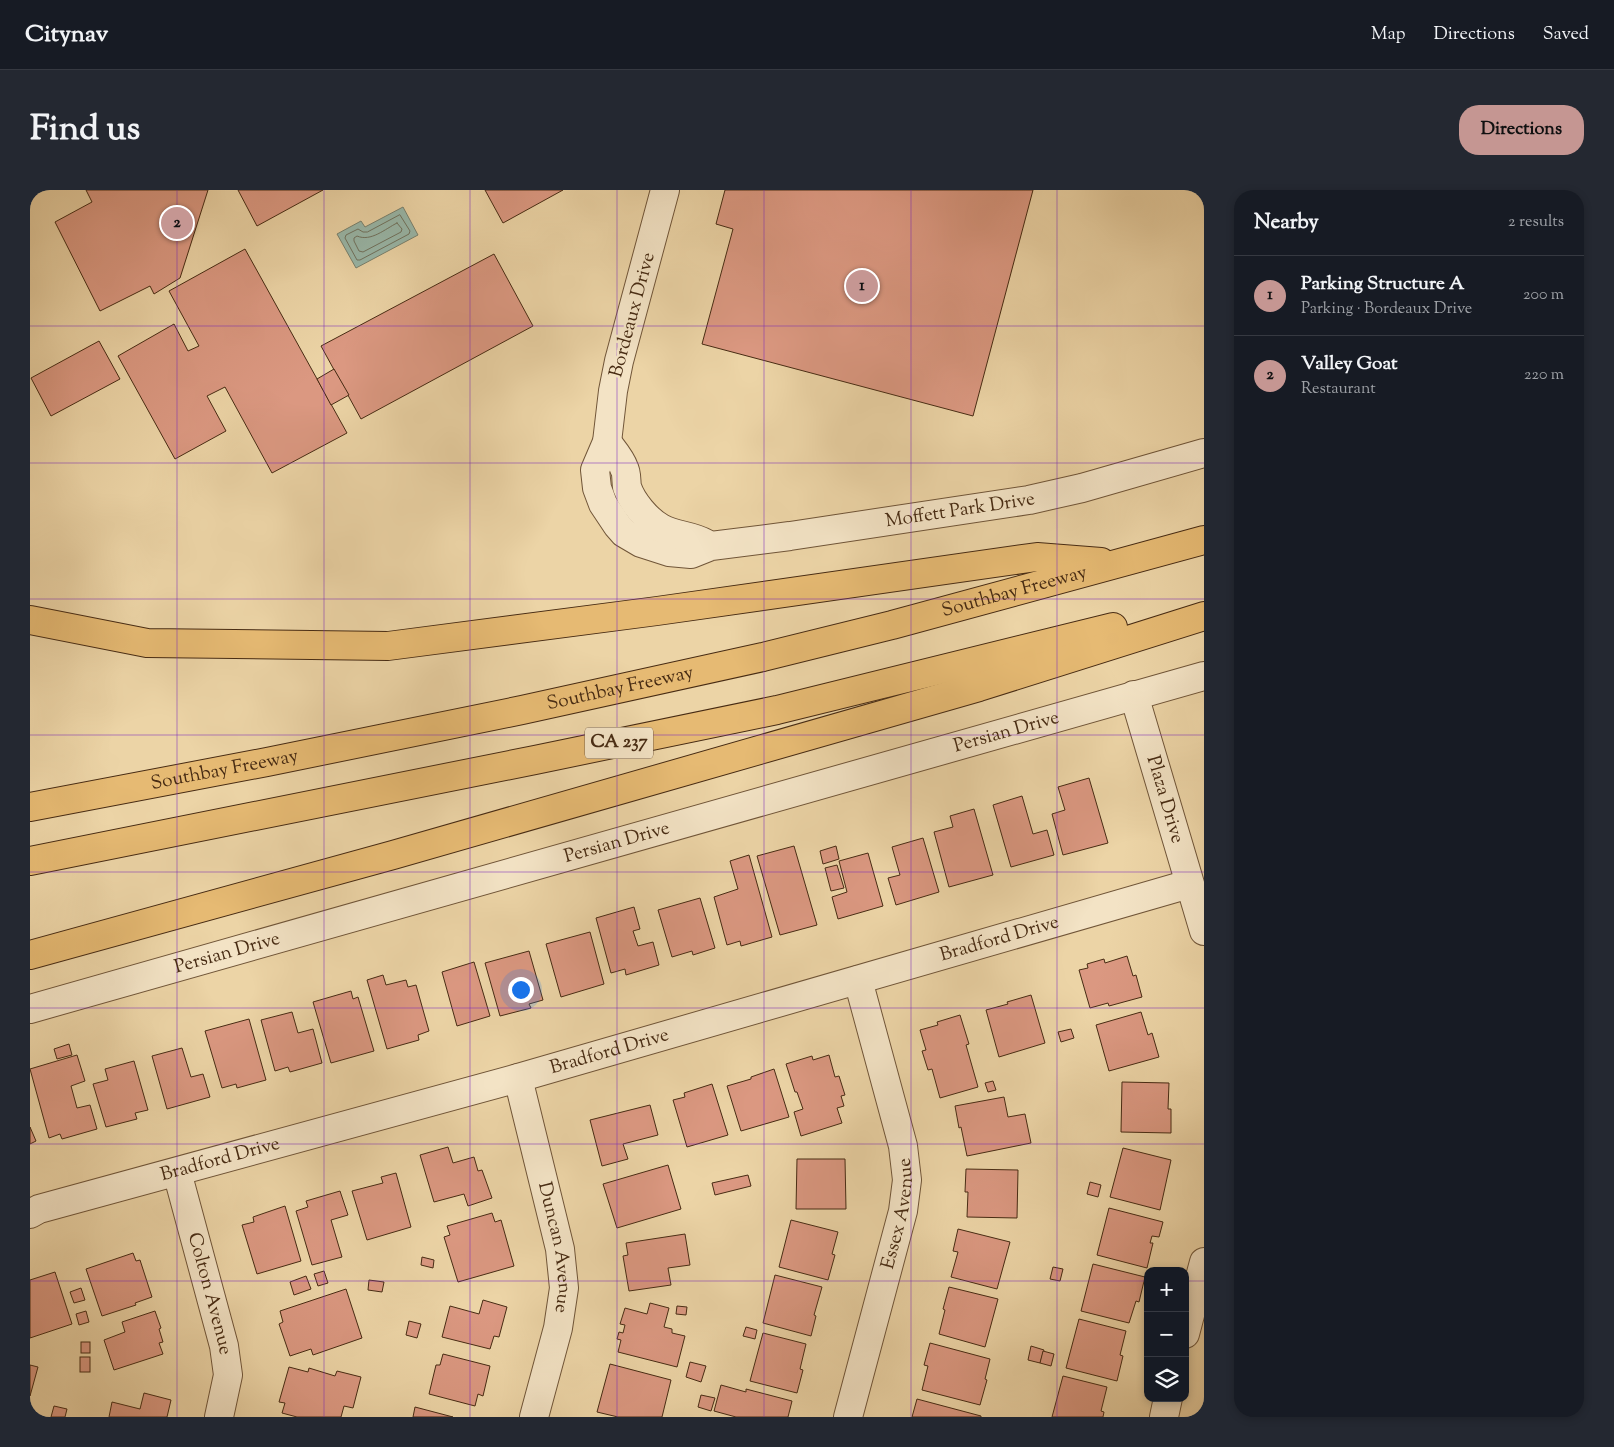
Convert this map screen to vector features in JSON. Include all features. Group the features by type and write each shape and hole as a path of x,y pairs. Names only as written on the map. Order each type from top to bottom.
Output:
{"highway":[{"name":"Southbay Freeway","path":"30,807 268,762 522,710 763,657 892,625 1204,540"},
{"path":"30,620 147,643 388,646 657,611 1038,557 1122,563"},
{"name":"CA 237","path":"30,861 777,710 1204,606"},
{"path":"30,955 393,855 979,687 1204,616"}],"street":[{"name":"Bordeaux Drive","path":"608,442 613,391 619,361 665,190"},
{"name":"Moffett Park Drive","path":"608,442 624,468 628,487 637,504 647,516 658,526 671,533 697,538 711,546 1029,500 1082,488 1204,453"},
{"name":"Persian Drive","path":"30,1009 1204,676"},
{"name":"Plaza Drive","path":"1134,696 1204,931"},
{"name":"Bradford Drive","path":"30,1214 39,1209 518,1078 1190,884"},
{"name":"Essex Avenue","path":"848,1417 903,1211 907,1180 903,1146 858,980"},
{"name":"Duncan Avenue","path":"518,1078 560,1249 564,1288 558,1328 534,1417"},
{"name":"Colton Avenue","path":"177,1172 224,1346 228,1375 219,1417"},
{"path":"1189,1319 1204,1262"},
{"path":"1164,1417 1167,1402"}],"water":[{"path":"403,207 418,235 356,268 337,234 361,221 365,227"}],"building":[{"path":"86,190 208,190 180,278 154,294 150,286 100,311 55,222 92,202"},
{"path":"238,190 323,190 257,226"},
{"path":"485,190 563,190 503,223"},
{"path":"725,190 1033,190 973,416 702,344 733,229 716,224"},
{"path":"245,249 347,433 272,473 225,387 207,396 226,431 175,459 118,356 174,324 188,351 199,346 169,291"},
{"path":"494,254 533,326 361,419 321,346"},
{"path":"99,341 120,379 51,416 31,378"},
{"path":"334,369 349,395 331,405 317,379"},
{"path":"1089,778 1108,843 1063,855 1052,814 1065,810 1058,787"},
{"path":"1022,796 1033,834 1047,830 1054,855 1011,867 993,805"},
{"path":"974,809 993,875 949,887 934,832 953,827 950,816"},
{"path":"923,838 939,892 896,905 888,878 900,875 892,847"},
{"path":"794,846 817,925 780,935 757,856"},
{"path":"836,846 839,859 823,864 820,851"},
{"path":"868,853 883,906 838,919 832,897 847,892 839,861"},
{"path":"749,855 772,937 741,946 740,941 727,945 714,897 738,889 730,861"},
{"path":"837,865 844,888 831,891 825,868"},
{"path":"700,898 715,948 693,955 692,951 672,957 658,910"},
{"path":"634,907 640,929 633,931 638,946 653,942 659,965 626,975 625,969 611,973 596,918"},
{"path":"590,932 604,984 561,997 546,944"},
{"path":"529,951 543,1000 529,1004 531,1008 500,1016 485,963"},
{"path":"1127,956 1133,976 1136,975 1142,997 1109,1006 1108,1003 1090,1008 1079,970 1088,968 1087,964 1104,959 1105,963"},
{"path":"474,962 490,1016 457,1026 442,972"},
{"path":"383,975 386,985 406,980 408,987 416,985 429,1031 418,1035 419,1040 387,1049 367,980"},
{"path":"351,991 353,999 358,997 374,1051 331,1063 313,1002"},
{"path":"1031,995 1045,1043 999,1057 986,1010"},
{"path":"292,1012 298,1033 313,1029 322,1063 290,1072 288,1067 275,1071 261,1020"},
{"path":"1141,1012 1148,1035 1152,1033 1159,1057 1109,1071 1096,1025"},
{"path":"960,1015 969,1044 966,1045 978,1087 940,1098 932,1069 928,1070 922,1051 926,1050 920,1030 938,1025 937,1022"},
{"path":"249,1019 266,1080 237,1088 236,1084 222,1088 205,1031"},
{"path":"1071,1029 1074,1038 1061,1042 1058,1032"},
{"path":"69,1044 72,1055 57,1059 54,1049"},
{"path":"182,1048 191,1077 203,1074 210,1097 167,1109 152,1056"},
{"path":"77,1055 85,1081 71,1086 77,1108 90,1105 97,1129 62,1139 60,1134 49,1138 30,1069"},
{"path":"829,1055 835,1077 839,1076 845,1095 841,1096 844,1106 837,1108 842,1123 801,1136 794,1112 803,1109 786,1064 812,1056 813,1060"},
{"path":"134,1061 148,1110 135,1113 137,1119 106,1127 93,1084 108,1080 105,1069"},
{"path":"774,1069 789,1117 741,1131 727,1086 751,1079 751,1077"},
{"path":"993,1081 996,1090 988,1092 985,1083"},
{"path":"1122,1082 1169,1083 1168,1109 1171,1109 1171,1133 1121,1132"},
{"path":"712,1084 728,1135 687,1147 673,1100 685,1097 684,1093"},
{"path":"1004,1097 1008,1117 1025,1114 1031,1143 967,1156 955,1106"},
{"path":"650,1105 658,1135 623,1144 628,1159 602,1166 590,1120"},
{"path":"30,1127 36,1141 30,1144"},
{"path":"448,1147 453,1163 474,1157 478,1171 482,1170 492,1198 468,1206 464,1194 434,1202 420,1155"},
{"path":"1123,1148 1171,1160 1160,1210 1110,1197"},
{"path":"797,1159 845,1159 846,1209 796,1209"},
{"path":"668,1165 681,1209 617,1228 603,1184"},
{"path":"966,1169 1018,1170 1017,1218 967,1217 968,1192 965,1192"},
{"path":"396,1173 411,1227 367,1240 352,1191 383,1183 381,1177"},
{"path":"748,1175 751,1186 715,1195 712,1183"},
{"path":"1090,1182 1101,1185 1098,1197 1087,1194"},
{"path":"340,1191 348,1215 331,1220 342,1257 312,1265 296,1211 308,1207 306,1201"},
{"path":"285,1206 301,1261 257,1274 242,1225 254,1222 253,1217"},
{"path":"1109,1208 1163,1222 1159,1237 1152,1236 1150,1243 1153,1243 1147,1267 1097,1255"},
{"path":"492,1213 495,1222 501,1220 514,1266 458,1282 444,1237 450,1235 447,1226"},
{"path":"791,1220 838,1232 832,1254 835,1255 828,1280 779,1267"},
{"path":"958,1229 1010,1242 997,1289 951,1277 958,1252 953,1251"},
{"path":"685,1234 690,1265 668,1268 671,1285 629,1291 623,1256 628,1255 626,1243"},
{"path":"133,1253 136,1261 140,1260 152,1297 135,1303 136,1305 102,1316 86,1269"},
{"path":"422,1257 434,1260 433,1268 421,1265"},
{"path":"1093,1264 1144,1277 1139,1302 1136,1301 1129,1323 1081,1311"},
{"path":"1053,1267 1063,1269 1060,1281 1050,1279"},
{"path":"324,1271 328,1283 318,1286 314,1274"},
{"path":"55,1272 72,1324 30,1338 30,1280"},
{"path":"775,1275 822,1287 814,1315 816,1316 811,1336 763,1323"},
{"path":"306,1276 311,1289 294,1295 290,1282"},
{"path":"369,1280 384,1282 382,1292 368,1290"},
{"path":"949,1287 998,1299 985,1347 939,1334"},
{"path":"81,1288 85,1300 74,1303 70,1292"},
{"path":"346,1289 362,1338 313,1355 311,1349 290,1356 279,1324 283,1322 280,1311"},
{"path":"483,1300 507,1307 499,1337 494,1336 490,1349 442,1337 450,1306 479,1314"},
{"path":"650,1303 669,1308 664,1327 672,1329 672,1333 685,1336 677,1367 618,1352 621,1340 617,1339 619,1332 623,1333 625,1325 620,1324 625,1308 647,1314"},
{"path":"677,1306 687,1307 686,1315 676,1314"},
{"path":"86,1311 89,1322 79,1325 76,1314"},
{"path":"155,1311 161,1328 159,1329 163,1342 159,1343 163,1354 114,1370 104,1340 125,1332 122,1322"},
{"path":"1079,1319 1126,1331 1120,1355 1123,1356 1117,1381 1066,1368"},
{"path":"409,1321 421,1324 417,1338 406,1335"},
{"path":"746,1327 757,1330 755,1339 743,1336"},
{"path":"763,1333 806,1344 800,1369 803,1370 797,1393 750,1381"},
{"path":"81,1342 90,1342 90,1353 81,1353"},
{"path":"930,1343 990,1359 985,1379 987,1380 980,1405 922,1390 928,1366 924,1365"},
{"path":"1031,1346 1044,1350 1040,1363 1028,1360"},
{"path":"1043,1351 1054,1354 1051,1366 1040,1363"},
{"path":"443,1354 490,1366 483,1396 478,1394 475,1406 429,1394 436,1365 440,1365"},
{"path":"80,1357 90,1357 90,1372 80,1372"},
{"path":"690,1362 706,1366 701,1382 686,1377"},
{"path":"610,1364 671,1380 662,1417 618,1417 597,1412"},
{"path":"30,1365 38,1367 30,1396"},
{"path":"289,1367 308,1372 309,1368 335,1376 337,1371 361,1377 353,1408 344,1406 341,1417 297,1417 282,1413 285,1403 279,1402"},
{"path":"1063,1376 1107,1387 1101,1411 1104,1412 1103,1417 1052,1417"},
{"path":"721,1385 746,1392 746,1389 792,1401 788,1417 736,1417 714,1411"},
{"path":"144,1393 171,1400 167,1417 109,1417 112,1402 140,1409"},
{"path":"701,1395 715,1398 711,1411 698,1407"},
{"path":"917,1399 981,1416 981,1417 912,1417"},
{"path":"54,1406 67,1409 65,1417 51,1417"},
{"path":"415,1407 453,1417 413,1417"}],"place":[{"name":"Valley Goat","path":"177,223"},
{"name":"Parking Structure A","path":"862,286"}]}
